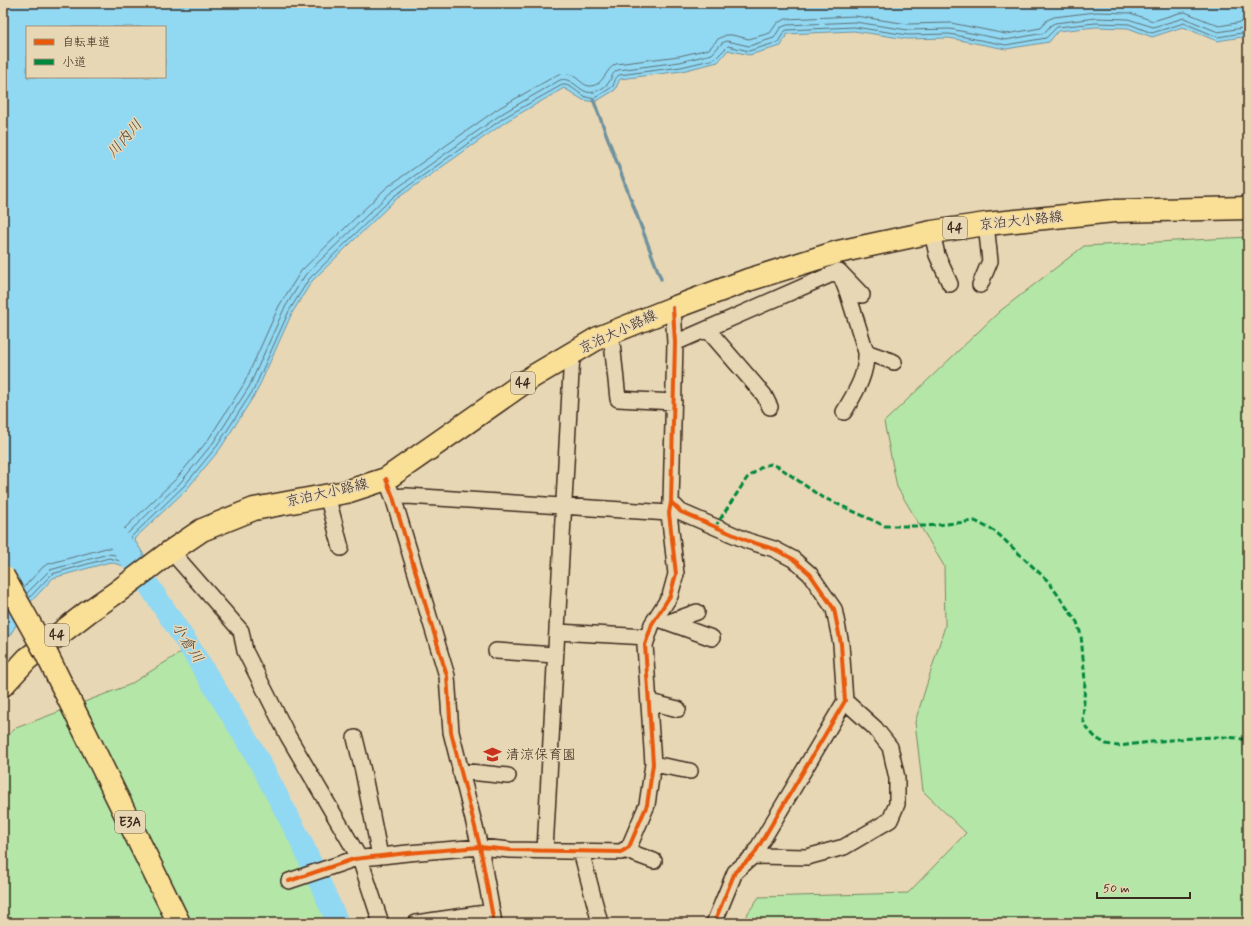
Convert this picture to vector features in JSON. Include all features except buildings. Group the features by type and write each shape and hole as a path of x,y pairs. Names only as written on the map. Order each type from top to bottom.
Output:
{"main road":[{"name":"京泊大小路線","path":"3,685 27,659 88,612 202,530 254,509 326,495 389,488 532,377 598,338 673,308 748,280 835,262 932,232 986,224 1114,211 1248,208"},
{"name":"E3A","path":"3,576 45,651 179,923"}],"street":[{"path":"980,285 990,261 986,224"},
{"path":"932,232 936,255 950,284"},
{"path":"835,262 862,295"},
{"path":"675,343 706,329 835,262"},
{"path":"835,262 848,294 866,352 866,362 860,383 844,412"},
{"path":"662,620 676,574 670,508 675,343 673,308"},
{"path":"706,329 764,394 770,408"},
{"path":"611,333 618,399 674,402"},
{"path":"866,352 894,362"},
{"path":"545,850 572,354"},
{"path":"389,488 406,496 563,506 670,508 748,541 774,549 793,559 810,574 834,609 841,644 845,701 753,856 735,872 714,923"},
{"path":"389,488 447,676 451,732 480,847 493,917 416,923"},
{"path":"326,495 341,548"},
{"path":"171,552 241,631 245,651 288,736 357,859 381,923"},
{"path":"289,882 357,859 380,856 480,847 510,850 621,852 629,847 647,805 653,764 645,645 652,624 662,620 698,612"},
{"path":"662,620 712,638"},
{"path":"556,632 648,637"},
{"path":"496,651 555,655"},
{"path":"753,856 807,857 844,847 890,820 897,804 896,778 890,747 875,728 845,701"},
{"path":"650,702 678,709"},
{"path":"355,738 380,856"},
{"path":"653,764 690,771"},
{"path":"460,771 508,776"},
{"path":"624,850 654,861"},
{"path":"581,851 600,923"}],"green space":[{"path":"1248,237 1248,923 741,923 759,897 908,893 966,833 923,791 915,722 945,626 944,566 897,487 884,422 1000,311 1084,246"},
{"path":"188,648 339,916 337,923 3,923 3,740 16,728 129,685"}],"water":[{"name":"川内川","path":"3,3 1248,3 1248,36 1217,41 1183,27 1152,37 1128,28 1096,27 1058,31 1049,42 1006,49 949,38 907,39 854,31 787,34 781,46 749,55 728,50 718,62 682,71 620,79 615,90 595,102 583,100 564,88 507,121 395,200 312,281 292,313 257,391 220,449 187,489 134,539 144,555 124,566 110,562 53,578 29,604 10,635 3,640"}],"waterway":[{"path":"593,99 661,279"},
{"name":"小倉川","path":"116,536 191,649 256,755 301,841 338,923"}],"marked path":[{"path":"715,527 747,478 763,466 771,464 779,467 820,496 885,526 927,526 975,521 996,532 1048,581 1077,622 1081,635 1085,681 1083,720 1086,727 1096,738 1106,744 1118,746 1205,737 1237,738 1248,741"}],"cycle path":[{"path":"289,881 354,859 408,853 480,847 510,850 621,852 629,847 647,805 653,764 645,645 652,624 670,596 676,574 669,513 671,502 675,343 673,308"},
{"path":"386,479 393,497 447,676 451,732 480,847 494,923"},
{"path":"671,502 681,512 748,541 774,549 793,559 810,574 834,609 841,644 845,701 753,856 735,872 714,923"}],"place":[{"name":"清涼保育園","path":"493,755"}]}
